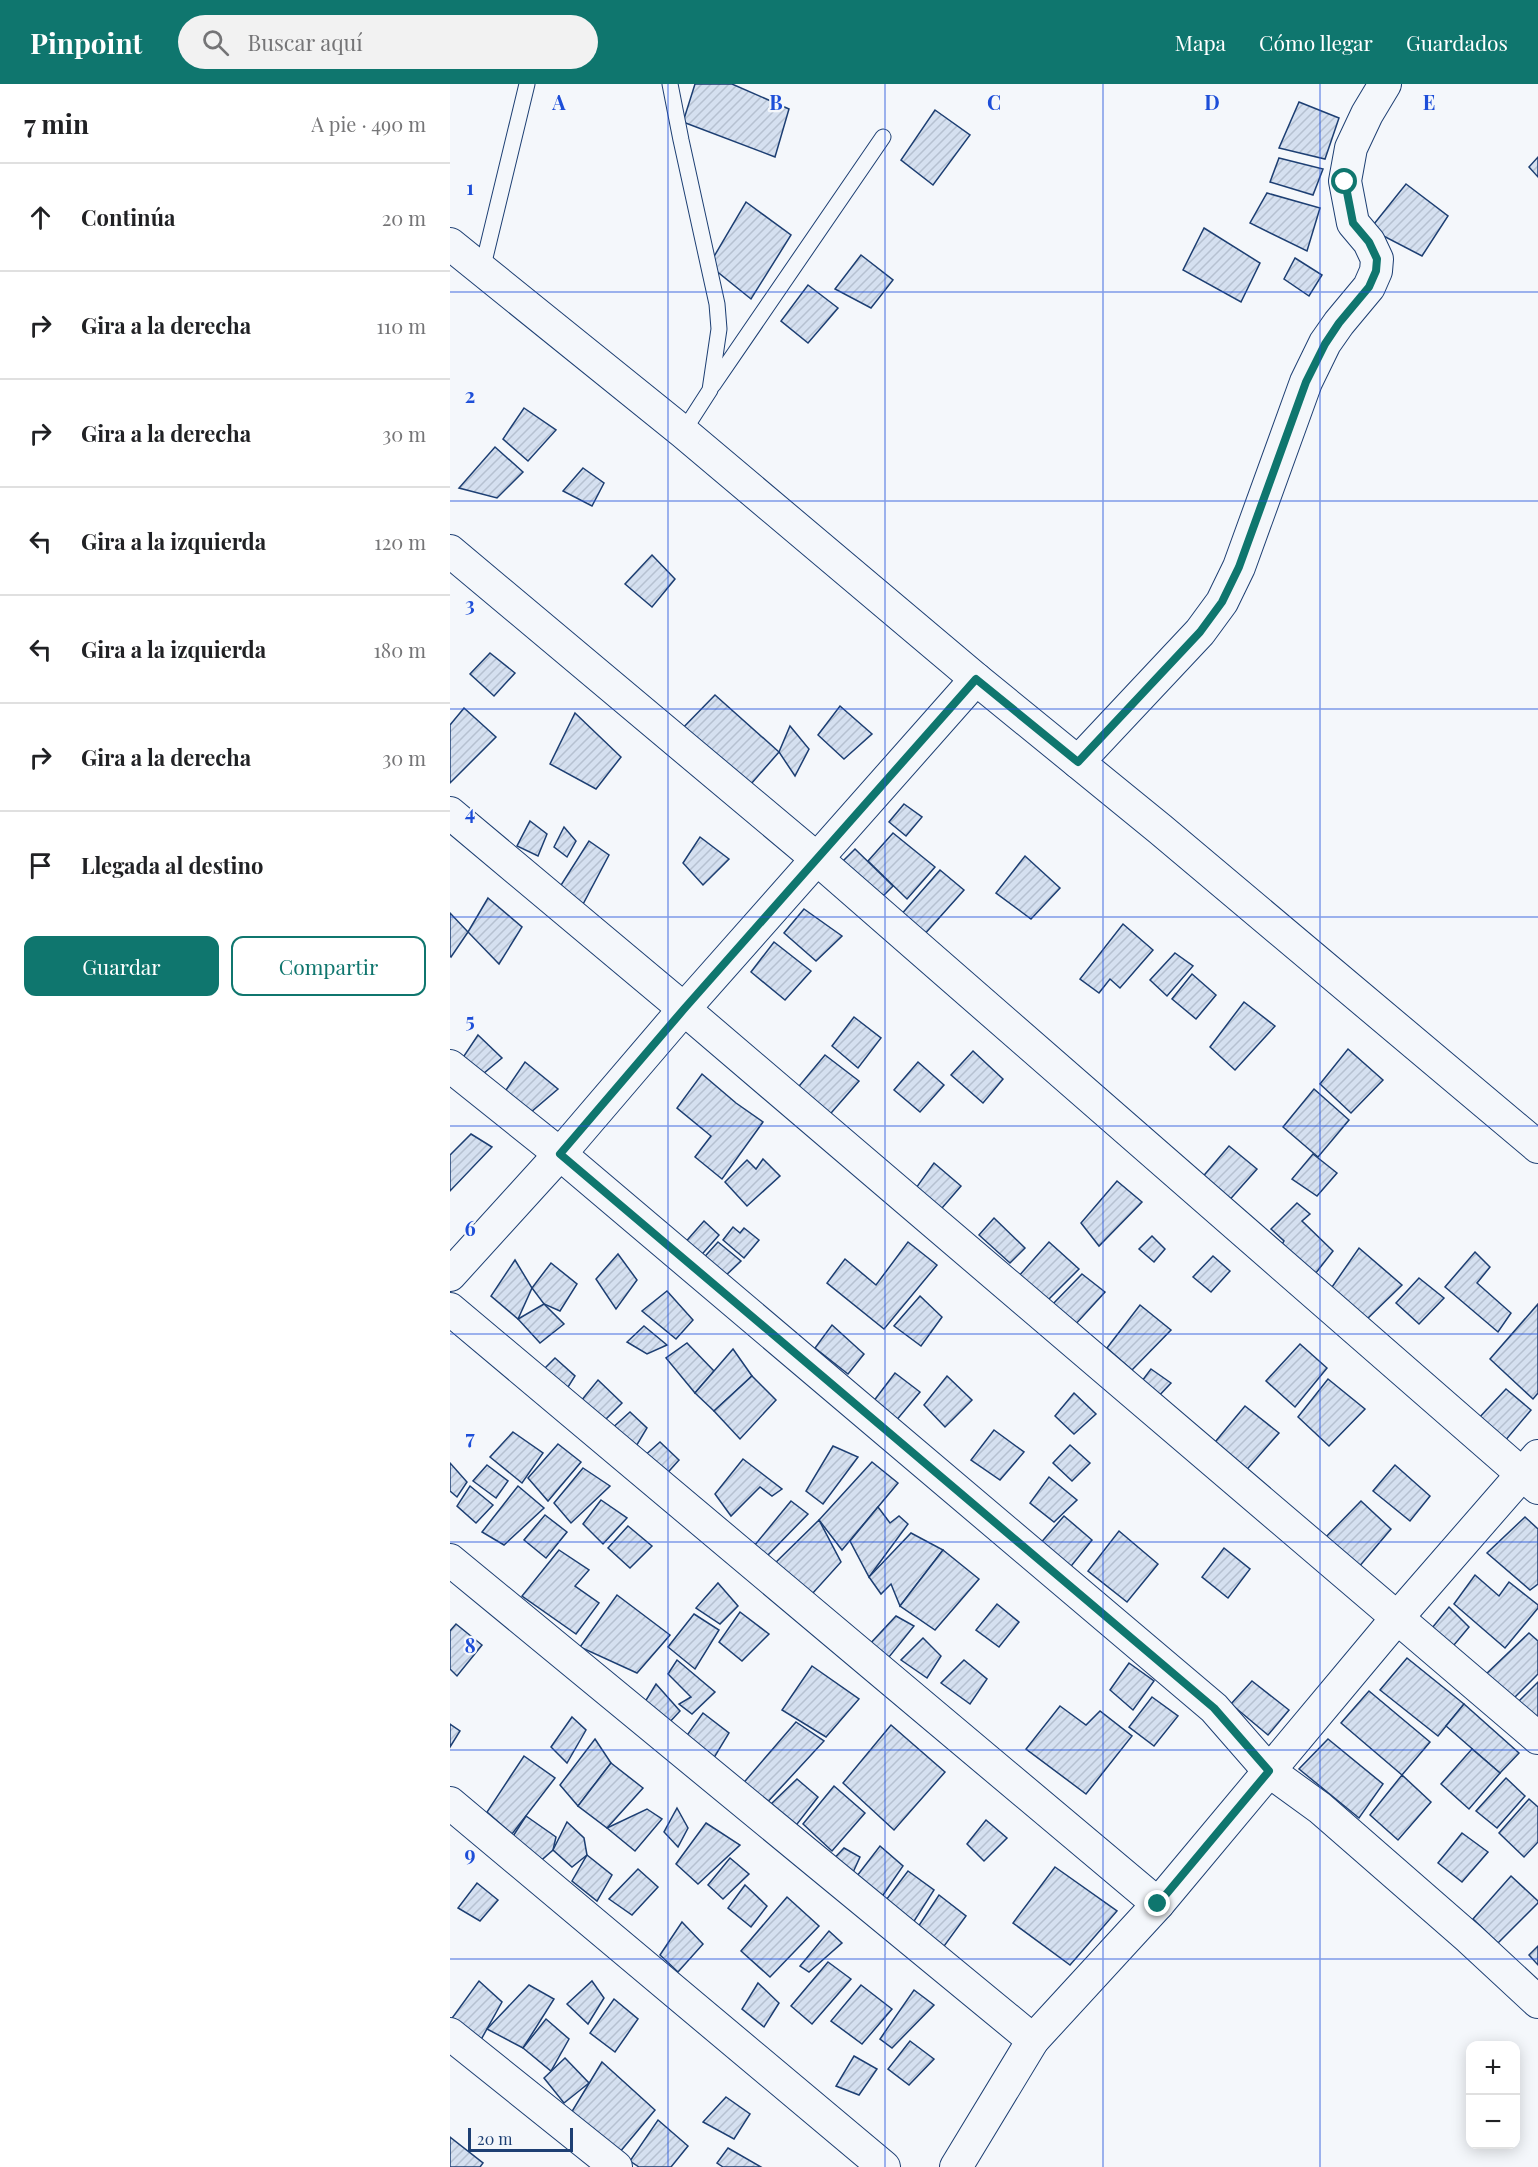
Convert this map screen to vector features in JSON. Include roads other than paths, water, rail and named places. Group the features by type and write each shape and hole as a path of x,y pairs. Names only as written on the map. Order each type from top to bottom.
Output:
{"street":[{"path":"1078,762 1200,632 1222,602 1239,567 1306,382 1325,344 1369,287 1376,271 1377,259 1369,242 1353,223 1345,182 1351,148 1367,114 1385,84"},
{"path":"450,244 682,432 1538,1147"},
{"path":"450,551 816,858 1532,1473 1397,1618 1158,1904 1033,2040 956,2167"},
{"path":"450,1275 560,1154 816,858 976,679"},
{"path":"450,813 684,1009 1538,1738"},
{"path":"450,1066 560,1154 1214,1708 1269,1771 1320,1808 1469,1938 1538,2002"},
{"path":"450,1309 1158,1904"},
{"path":"450,1560 1033,2040"},
{"path":"450,1803 884,2167"},
{"path":"450,2034 616,2167"}],"lane":[{"path":"482,270 526,84"},
{"path":"670,84 717,304 718,340 710,390"},
{"path":"682,432 884,137"}]}
